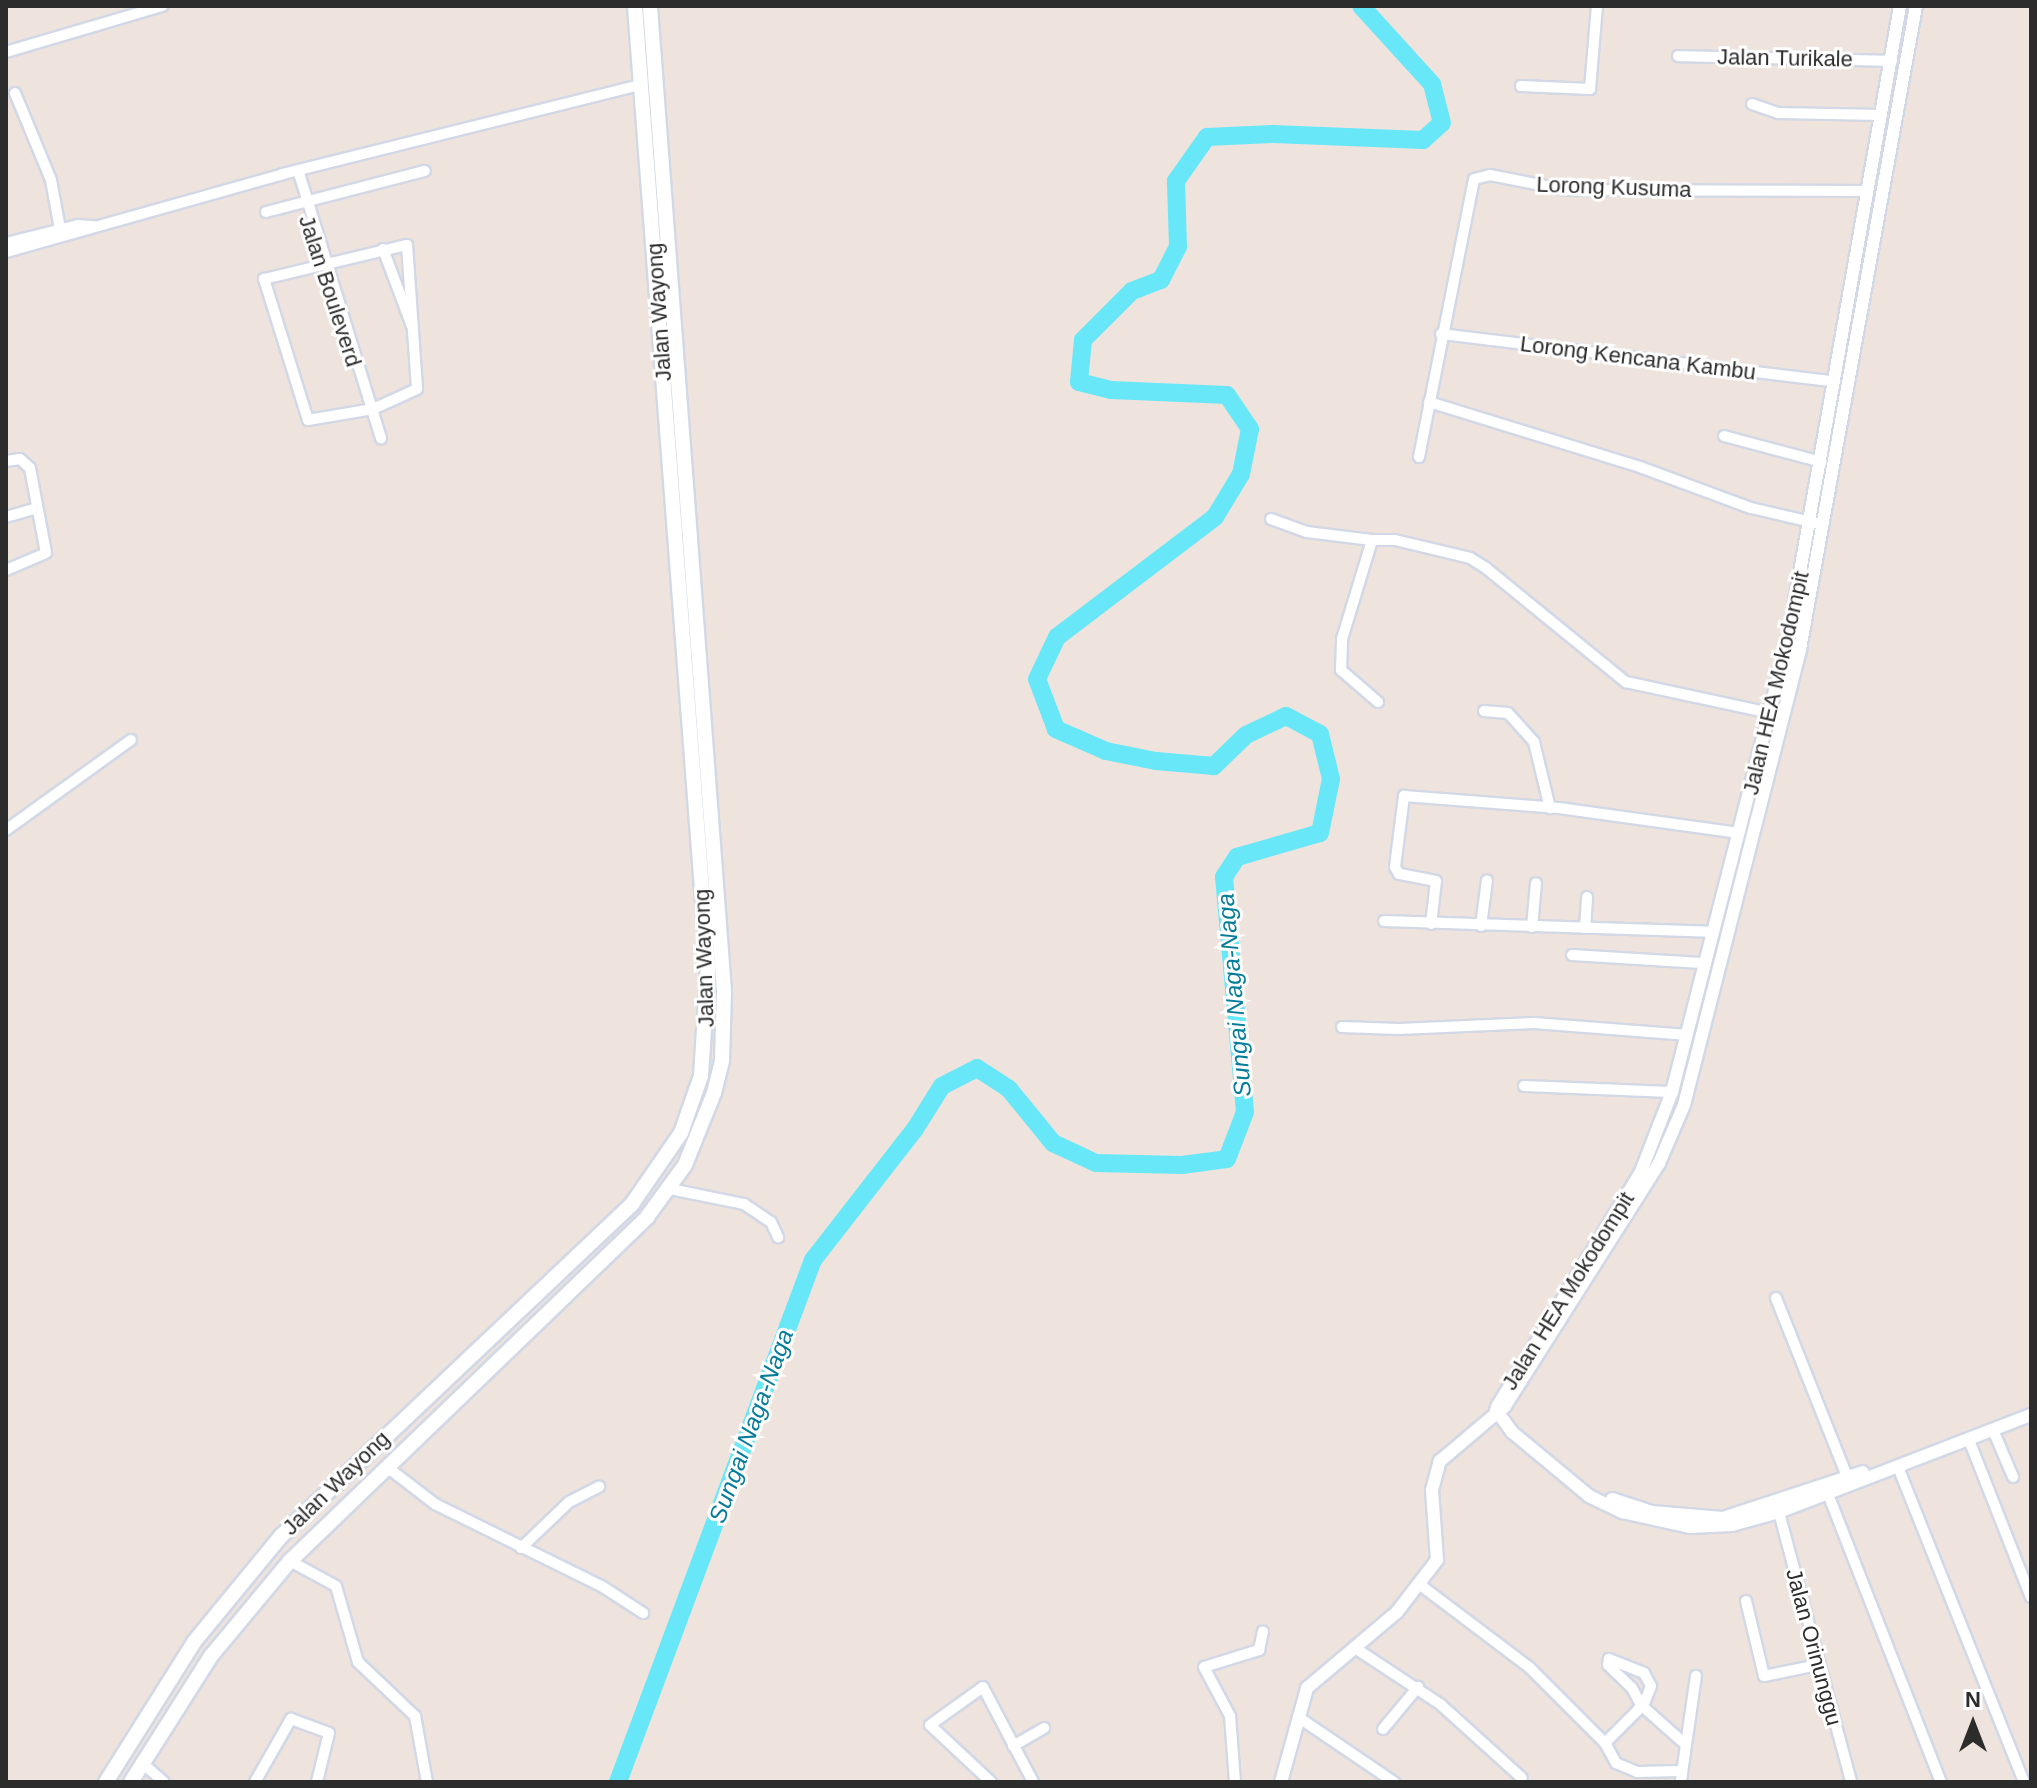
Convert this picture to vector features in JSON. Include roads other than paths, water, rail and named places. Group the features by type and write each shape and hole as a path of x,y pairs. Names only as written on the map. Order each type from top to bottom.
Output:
{"main road":[{"name":"Jalan Wayong","path":"106,1782 194,1642 232,1594 344,1472 632,1204 681,1133 701,1076 706,1047 707,948 635,6"},
{"name":"Jalan Wayong","path":"131,1782 188,1687 290,1561 636,1228 670,1189 685,1165 714,1093 722,1060 724,991 650,6"},
{"path":"232,1594 249,1608"}],"street":[{"path":"6,52 162,6"},
{"path":"1521,86 1591,87 1597,6"},
{"name":"Jalan HEA Mokodompit","path":"1496,1410 1640,1174 1672,1092 1702,963 1761,757 1812,522 1900,6"},
{"name":"Jalan HEA Mokodompit","path":"1496,1410 1505,1406 1613,1240 1676,1127 1775,760 1826,525 1870,254 1916,6"},
{"name":"Jalan Turikale","path":"1678,56 1892,61"},
{"path":"6,252 294,171 641,85"},
{"path":"15,93 51,180 60,229"},
{"path":"1752,104 1778,113 1881,115"},
{"name":"Jalan Bouleverd","path":"294,171 381,438"},
{"path":"266,212 425,171"},
{"name":"Lorong Kusuma","path":"1441,334 1471,186 1482,175 1566,190 1867,191"},
{"path":"6,243 60,229 94,226"},
{"path":"403,245 411,250 420,380 412,394 370,410 308,420 264,282 324,263 403,245"},
{"path":"383,249 415,334"},
{"path":"1856,252 1870,254"},
{"path":"1419,457 1441,334"},
{"name":"Lorong Kencana Kambu","path":"1441,334 1835,382"},
{"path":"1429,402 1640,467 1751,508 1826,525"},
{"path":"1724,436 1822,462"},
{"path":"6,461 20,459 30,468 46,553 6,570"},
{"path":"6,517 37,508"},
{"path":"1271,519 1307,532 1428,545 1470,558 1626,682 1770,713"},
{"path":"1372,540 1345,628 1340,664 1346,677 1378,702"},
{"path":"1484,711 1508,713 1534,742 1550,808"},
{"path":"7,832 131,740"},
{"path":"1761,757 1775,760"},
{"path":"1431,924 1436,881 1399,874 1395,867 1404,796 1550,808 1739,833"},
{"path":"1734,851 1750,855"},
{"path":"1481,926 1487,880"},
{"path":"1532,927 1536,883"},
{"path":"1585,928 1587,897"},
{"path":"1384,921 1711,932"},
{"path":"1572,955 1702,963"},
{"path":"1342,1027 1534,1023 1685,1035"},
{"path":"1524,1086 1672,1092"},
{"path":"670,1189 744,1204 771,1222 778,1237"},
{"path":"1776,1298 1849,1482"},
{"path":"1281,1782 1307,1688 1397,1612 1437,1560 1432,1511 1435,1469 1496,1410 1597,1493 1622,1504 1707,1519 1778,1508 1828,1494 1849,1482 1969,1440 2019,1417"},
{"path":"1778,1508 2019,1417"},
{"path":"1993,1430 2013,1477"},
{"path":"1969,1440 2031,1597"},
{"path":"387,1467 435,1504 643,1613"},
{"path":"1898,1467 2024,1782"},
{"path":"521,1548 569,1502 599,1487"},
{"path":"1828,1494 1941,1782"},
{"name":"Jalan Orinunggu","path":"1778,1508 1817,1665 1851,1782"},
{"path":"290,1561 336,1586 358,1662 415,1716 427,1782"},
{"path":"1419,1584 1518,1657 1605,1743 1616,1763 1638,1777 1681,1776 1696,1676"},
{"path":"1746,1601 1764,1676 1817,1665"},
{"path":"1235,1782 1230,1716 1204,1667 1259,1650 1263,1631"},
{"path":"1355,1648 1418,1687 1522,1778"},
{"path":"1605,1743 1641,1705 1651,1686 1644,1673 1609,1659 1608,1665 1632,1688 1641,1705 1686,1745"},
{"path":"991,1782 930,1725 983,1687 1033,1782"},
{"path":"1383,1729 1418,1687"},
{"path":"1298,1717 1394,1782"},
{"path":"255,1782 291,1719 329,1733 317,1782"},
{"path":"1013,1746 1044,1728"},
{"path":"141,1762 164,1782"}],"waterway":[{"name":"Sungai Naga-Naga","path":"618,1782 813,1260 915,1129 942,1086 977,1068 1009,1089 1053,1143 1096,1163 1182,1165 1227,1159 1245,1112 1224,877 1237,857 1320,833 1331,779 1320,734 1286,716 1246,735 1214,766 1156,761 1106,751 1056,729 1037,679 1057,637 1215,517 1241,474 1250,429 1227,395 1111,390 1079,382 1083,340 1132,291 1161,280 1178,246 1176,181 1207,137 1273,134 1423,140 1442,123 1432,84 1361,6"}]}
